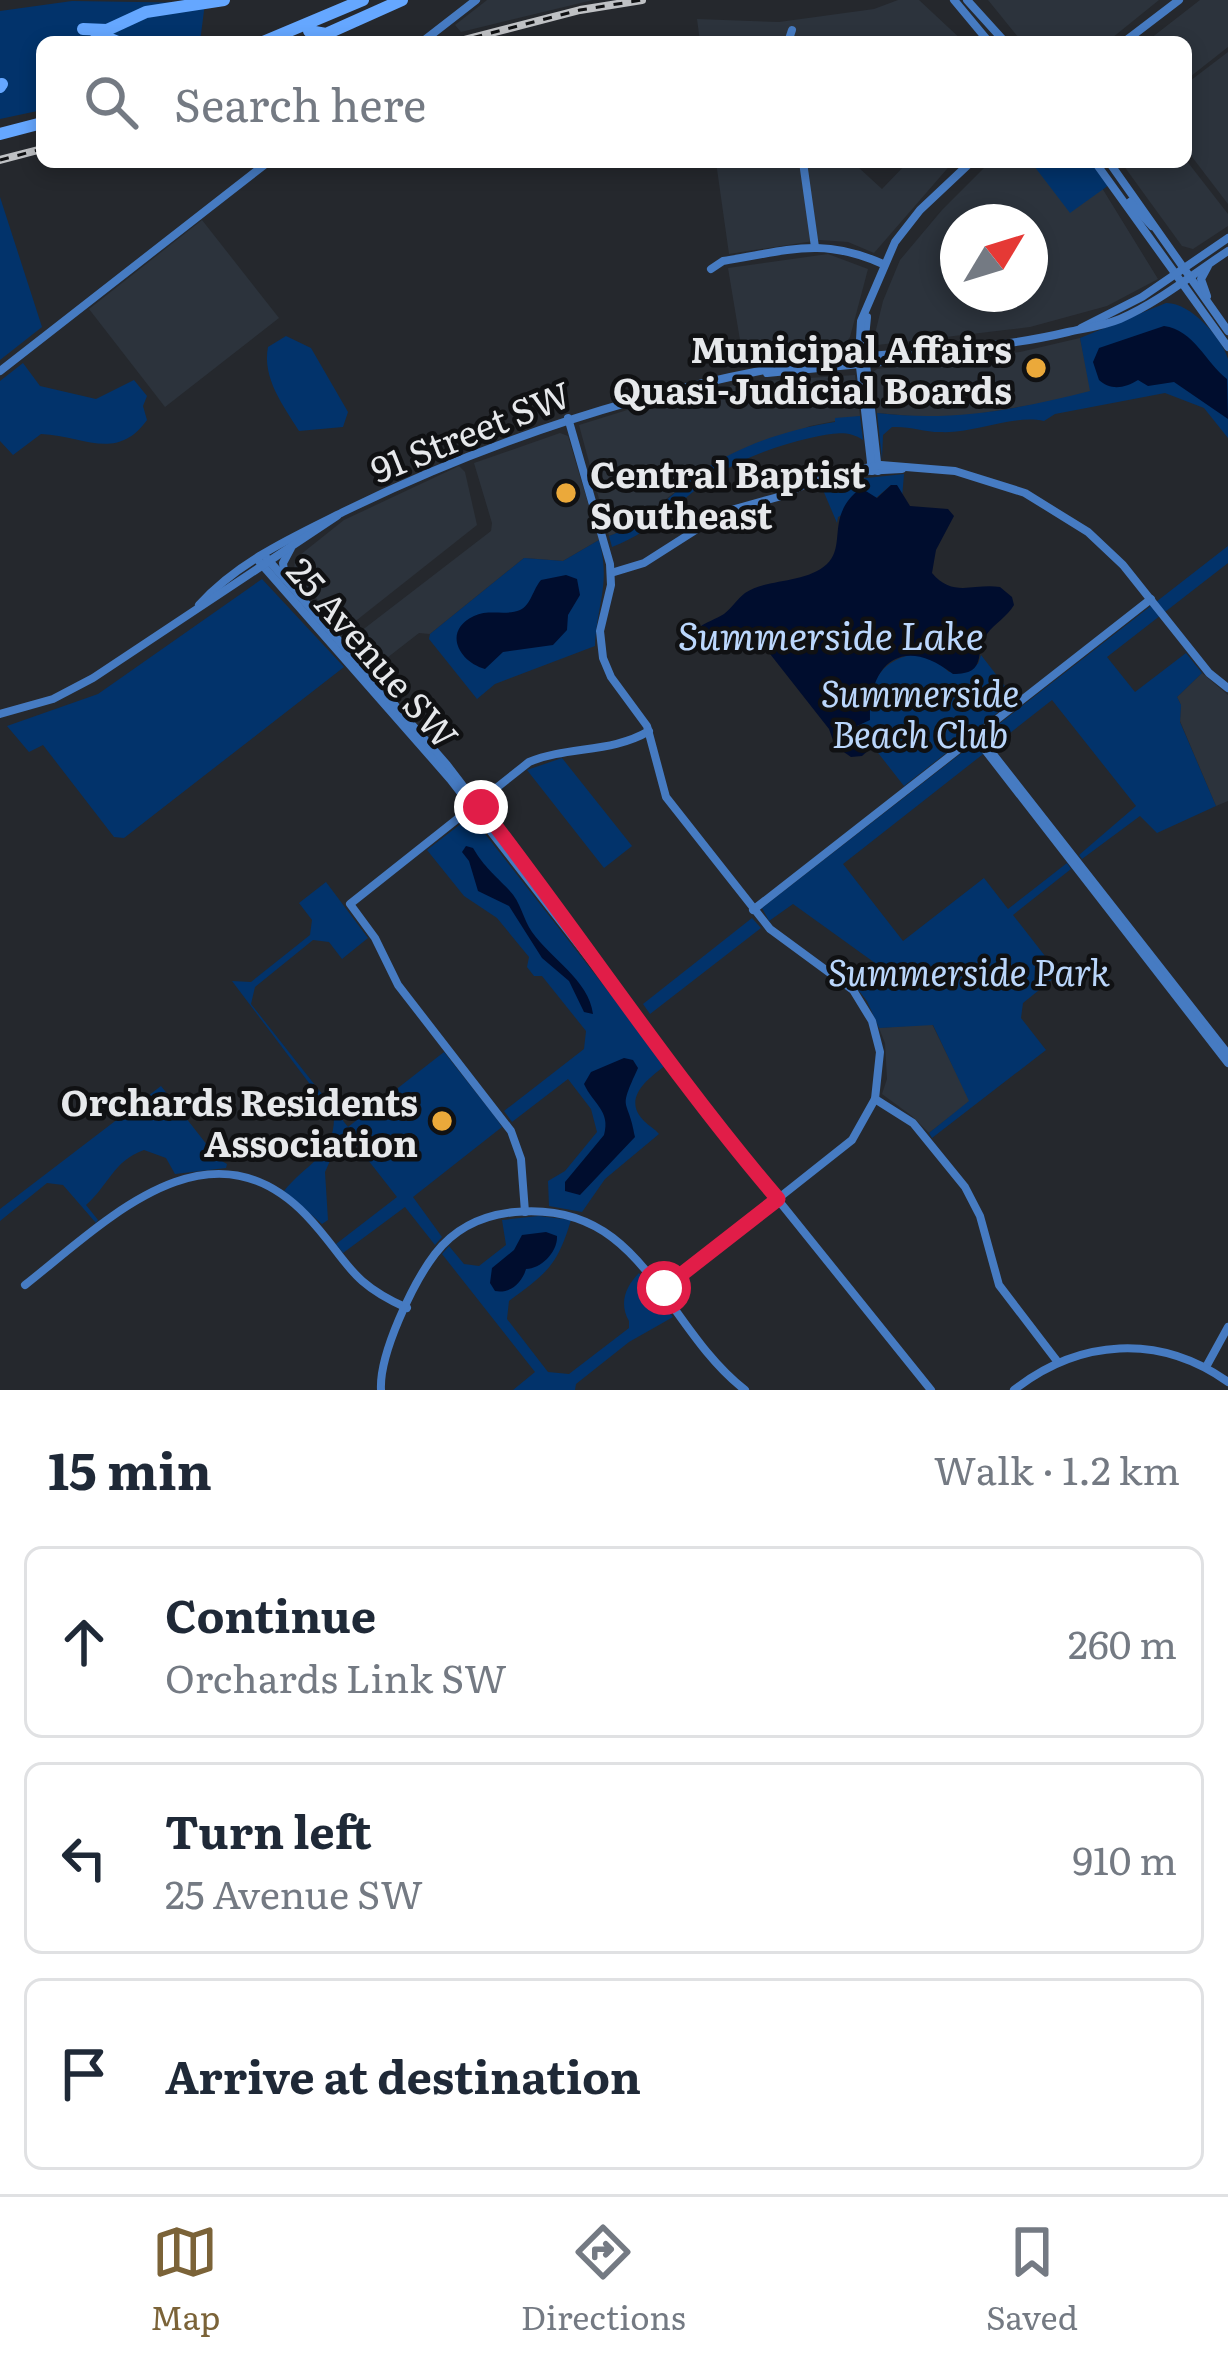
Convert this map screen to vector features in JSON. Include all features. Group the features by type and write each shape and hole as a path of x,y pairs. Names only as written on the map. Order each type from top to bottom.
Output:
{"highway":[{"path":"102,36 83,29 107,30 146,12 224,0"},
{"path":"277,36 363,0"},
{"path":"297,36 375,0"},
{"path":"309,31 326,34 402,0"},
{"path":"0,134 36,125"}],"street":[{"path":"430,36 476,0"},
{"path":"954,0 984,36"},
{"path":"967,0 1000,36"},
{"path":"1132,36 1179,0"},
{"path":"790,36 792,30"},
{"path":"0,371 260,168"},
{"path":"804,168 814,248"},
{"path":"842,360 859,337 883,264 910,221 964,168"},
{"path":"1101,168 1181,277 1228,330"},
{"path":"1103,168 1123,181"},
{"path":"1113,168 1158,230 1197,305 1228,347"},
{"path":"1114,188 1158,230"},
{"path":"1100,326 1228,244"},
{"name":"91 Street SW","path":"1080,329 1211,262 1228,244"},
{"name":"91 Street SW","path":"766,372 777,375 923,358 1100,326 1148,304 1206,252 1228,244"},
{"path":"711,269 723,261 814,248 843,248 883,264"},
{"path":"1173,254 1180,258 1206,252"},
{"path":"1211,262 1202,281 1228,330"},
{"path":"1148,304 1176,295 1197,305"},
{"path":"862,362 867,309"},
{"path":"859,337 875,468"},
{"name":"91 Street SW","path":"262,559 425,472 568,418 654,394 766,372 842,360 862,362"},
{"path":"568,418 611,573 600,631 603,658 649,731 666,797 753,910 787,944 831,970 859,997 878,1042 875,1099 845,1147 660,1292"},
{"path":"611,573 641,564 724,512 772,499 818,478 875,468 934,467 982,477 1048,505 1107,548 1212,676 1228,688"},
{"name":"91 Street SW","path":"0,715 81,686 262,559 338,515"},
{"path":"286,580 286,556 299,541"},
{"name":"25 Avenue SW","path":"262,559 286,580 474,805 584,952 931,1390"},
{"name":"25 Avenue SW","path":"262,559 474,805"},
{"path":"753,910 1151,599"},
{"path":"525,1212 522,1164 512,1131 400,987 350,904 536,759 621,744 649,731"},
{"path":"976,736 1228,1058"},
{"path":"875,1099 914,1123 965,1187 982,1223 999,1285 1057,1361"},
{"path":"25,1286 150,1190 182,1178 225,1175 255,1181 291,1202 364,1286 407,1308"},
{"path":"381,1390 385,1357 425,1268 451,1237 484,1219 525,1212 564,1213 594,1223 622,1244 720,1367 745,1390"},
{"path":"1206,1367 1228,1327"},
{"path":"1014,1390 1057,1361 1099,1349 1130,1347 1170,1352 1228,1382"}],"shaded area":[{"path":"487,0 593,0 461,32 455,25"},
{"path":"898,0 919,0 958,36 699,36 697,19 779,22 874,9"},
{"path":"988,0 1159,0 1114,36 1017,36"},
{"path":"1200,0 1228,0 1228,47 1192,75 1192,36 1154,36"},
{"path":"1228,52 1228,204 1192,157 1192,79"},
{"path":"717,168 859,168 882,189 902,168 948,168 874,253 848,242 820,240 729,254"},
{"path":"984,168 1058,168 1102,188 1158,279 1107,306 1030,327 877,345 874,338 900,260 940,212 940,312 1048,312 1048,204 948,204"},
{"path":"1125,168 1192,168 1228,214 1228,226 1193,249 1182,246"},
{"path":"202,220 279,318 165,407 89,309"},
{"path":"828,254 868,269 850,337 842,349 744,364 728,268"},
{"path":"1080,338 1092,392 1086,396 946,419 877,413 872,373 877,369 1020,352"},
{"path":"855,375 860,416 810,426 701,472 626,530 609,536 579,425 653,402 748,382"},
{"path":"560,433 568,436 599,540 563,561 524,558 430,634 419,633 374,668 351,643 352,638 491,531 474,463"},
{"path":"459,466 465,472 477,525 343,631 294,571 295,559 344,520"},
{"path":"1202,673 1228,695 1228,801 1216,806 1180,721 1177,697"},
{"path":"932,1024 970,1101 929,1133 882,1094 887,1079 885,1043 879,1028"}],"green space":[{"path":"72,1 205,3 201,36 36,36 36,111 0,119 0,11"},
{"path":"1036,168 1096,168 1109,185 1070,213"},
{"path":"0,197 42,327 0,360"},
{"path":"1166,303 1194,314 1225,350 1228,438 1204,408 1165,393 1055,414 1044,421 1019,420 953,432 892,427 883,435 882,459 877,413 984,412 1090,391 1080,338"},
{"path":"286,336 311,348 348,412 343,427 299,431 268,370 268,347"},
{"path":"23,363 40,386 96,399 134,380 147,396 143,406 147,420 124,440 99,444 41,434 13,455 0,441 0,381"},
{"path":"860,416 863,440 851,434 831,434 748,458 612,547 609,536 635,524 702,471 733,453 783,434 835,422 835,418"},
{"path":"904,474 902,498 896,485 891,485 838,517 837,523 820,483"},
{"path":"599,540 604,582 595,646 495,684 477,699 429,639 430,634 524,558 563,561"},
{"name":"Summerside Park","path":"1228,546 1228,563 1107,657 1135,692 1186,653 1202,673 1177,697 1180,722 1216,806 1157,833 1140,816 1082,859 1079,855 1136,806 1052,700 843,864 903,941 984,878 1008,909 1067,863 1071,869 1013,915 1059,974 1023,1003 1021,1018 1046,1050 932,1138 929,1133 969,1101 933,1025 879,1028 852,982 875,963 793,904 769,921 762,908"},
{"path":"262,579 344,667 124,838 114,837 43,745 29,752 7,726 98,694"},
{"name":"Summerside Beach Club","path":"916,654 934,659 949,672 978,664 981,655 1015,699 904,786 857,726 870,718 871,694 885,667"},
{"path":"562,758 632,846 604,868 527,770"},
{"path":"471,816 666,1065 640,1089 635,1104 659,1134 605,1179 582,1212 549,1206 548,1181 565,1171 597,1132 591,1109 568,1079 512,1122 504,1111 584,1049 586,1031 542,976 534,976 527,967 529,957 497,918 464,896 427,850"},
{"path":"326,882 368,938 342,959 329,942 313,940 255,987 251,1004 348,1127 444,1052 496,1118 502,1127 413,1197 442,1237 435,1245 405,1207 343,1253 336,1244 397,1197 350,1137 338,1143 325,1172 328,1220 322,1224 284,1191 330,1141 334,1116 232,981 251,982 310,935 312,920 299,903"},
{"path":"752,918 761,928 650,1014 643,1004"},
{"path":"161,1086 226,1168 175,1174 166,1158 144,1150 118,1167 86,1205 96,1223 63,1185 47,1183 0,1221 0,1209"},
{"path":"539,1216 571,1220 549,1267 509,1301 507,1319 548,1372 569,1374 629,1328 625,1296 639,1273 673,1317 629,1342 576,1384 575,1390 513,1390 535,1372 442,1254 449,1246 464,1264 479,1266 506,1245 502,1220"}],"water":[{"path":"1164,326 1192,340 1227,379 1228,419 1174,382 1148,386 1138,380 1118,387 1099,380 1093,362 1099,348"},
{"name":"Summerside Lake","path":"897,485 910,506 948,509 954,516 936,550 932,573 940,581 956,587 1000,587 1014,605 987,634 972,670 953,674 935,662 905,656 882,670 875,683 870,720 857,726 871,748 862,756 851,757 835,746 829,729 763,645 747,637 732,637 703,654 696,635 698,628 724,614 745,593 808,575 827,564 850,498 861,488 877,498"},
{"path":"566,575 577,579 580,595 568,615 567,630 553,645 503,652 485,669 462,653 457,638 464,622 479,614 520,610 541,580"},
{"path":"466,846 473,848 513,895 532,932 584,990 593,1014 584,1012 569,981 542,958 509,906 478,891 462,852"},
{"path":"624,1058 633,1060 638,1068 626,1099 635,1137 580,1195 565,1191 565,1182 606,1127 584,1084 591,1072"},
{"path":"546,1232 557,1236 547,1258 526,1269 510,1289 495,1291 490,1283 492,1268 514,1250 522,1235"}],"railway":[{"path":"479,36 580,10 642,0"},
{"path":"0,160 36,151"}],"place":[{"name":"Municipal Affairs Quasi-Judicial Boards","path":"1036,368"},
{"name":"Central Baptist Southeast","path":"566,493"},
{"name":"Orchards Residents Association","path":"442,1121"}],"route":[{"path":"481,807 584,952 778,1199 664,1288"}]}
